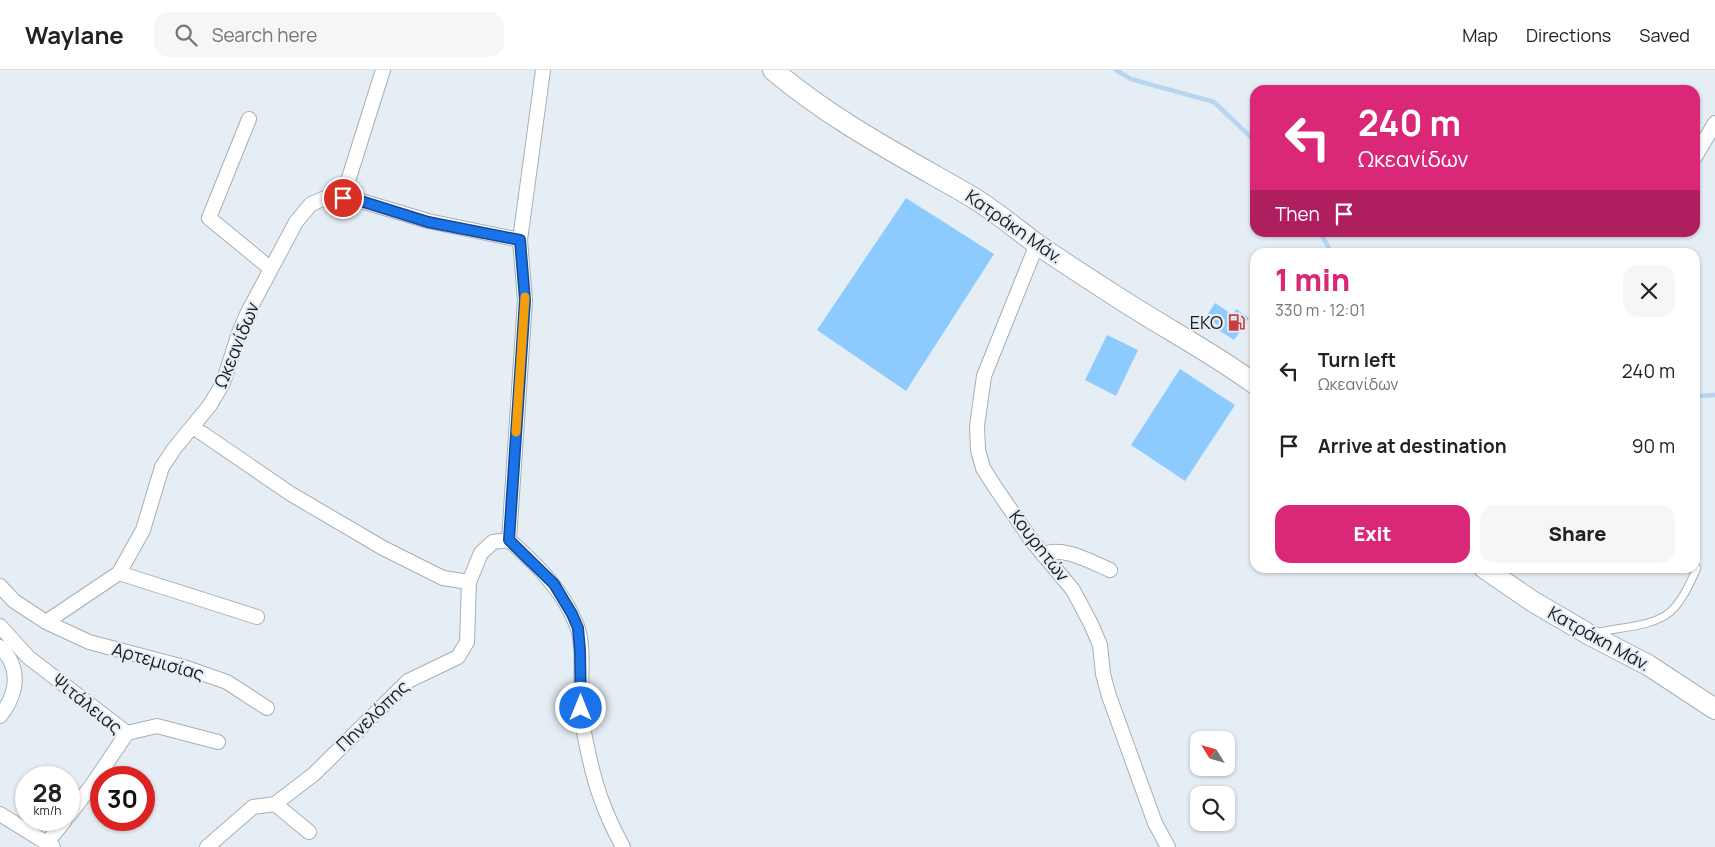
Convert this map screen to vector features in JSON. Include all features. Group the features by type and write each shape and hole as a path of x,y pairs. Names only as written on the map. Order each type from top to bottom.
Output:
{"street":[{"path":"343,198 383,70"},
{"path":"543,70 520,240 525,300 509,540 554,584 578,628 582,724 597,791 623,847"},
{"name":"Κατράκη Μάν.","path":"773,70 792,86 833,114 906,160 969,195 1037,244 1115,296 1226,363 1250,380"},
{"path":"249,118 208,218 271,269"},
{"path":"1700,148 1715,123"},
{"name":"Ωκεανίδων","path":"46,622 119,573 143,530 162,466 193,427 223,383 239,333 296,222 311,204 330,196 351,198 428,222 520,240"},
{"name":"Κουρητών","path":"1037,244 984,376 976,434 980,457 988,477 1032,541 1073,590 1098,640 1106,688 1155,823 1168,847"},
{"path":"193,427 291,494 383,548 443,578 469,582"},
{"name":"Πηνελόπης","path":"207,847 253,807 275,804 314,774 408,681 458,657 467,642 469,582 481,553 493,542 509,540"},
{"path":"1043,555 1054,551 1066,552 1110,570"},
{"path":"119,573 257,616"},
{"name":"Κατράκη Μάν.","path":"1491,573 1532,601 1590,635 1648,665 1715,709"},
{"path":"0,586 14,601 46,622"},
{"name":"Αρτεμισίας","path":"46,622 89,642 184,667 227,682 267,708"},
{"name":"Ψιτάλειας","path":"0,626 28,657 127,734 80,801"},
{"path":"0,647 10,660 14,675 14,690 9,705 0,716"},
{"path":"127,734 157,726 218,742"},
{"path":"275,804 309,832"},
{"path":"0,814 50,845 58,831"}],"lane":[{"path":"1590,635 1612,628 1658,620 1671,611 1683,597 1695,573"}],"building":[{"path":"906,198 994,254 906,391 817,330"},
{"path":"1215,303 1233,315 1236,309 1249,318 1234,340 1220,331 1222,328 1206,317"},
{"path":"1107,335 1138,350 1116,396 1085,380"},
{"path":"1180,369 1235,405 1185,481 1131,445"}],"waterway":[{"path":"1116,70 1131,79 1214,102 1250,136"},
{"path":"1323,237 1329,248"},
{"path":"1700,396 1715,395"}],"slow traffic":[{"path":"516,432 525,297"}],"place":[{"name":"EKO","path":"1237,323"}],"route":[{"path":"343,198 351,198 428,222 520,240 525,300 509,540 554,584 578,628 581,708"}]}
